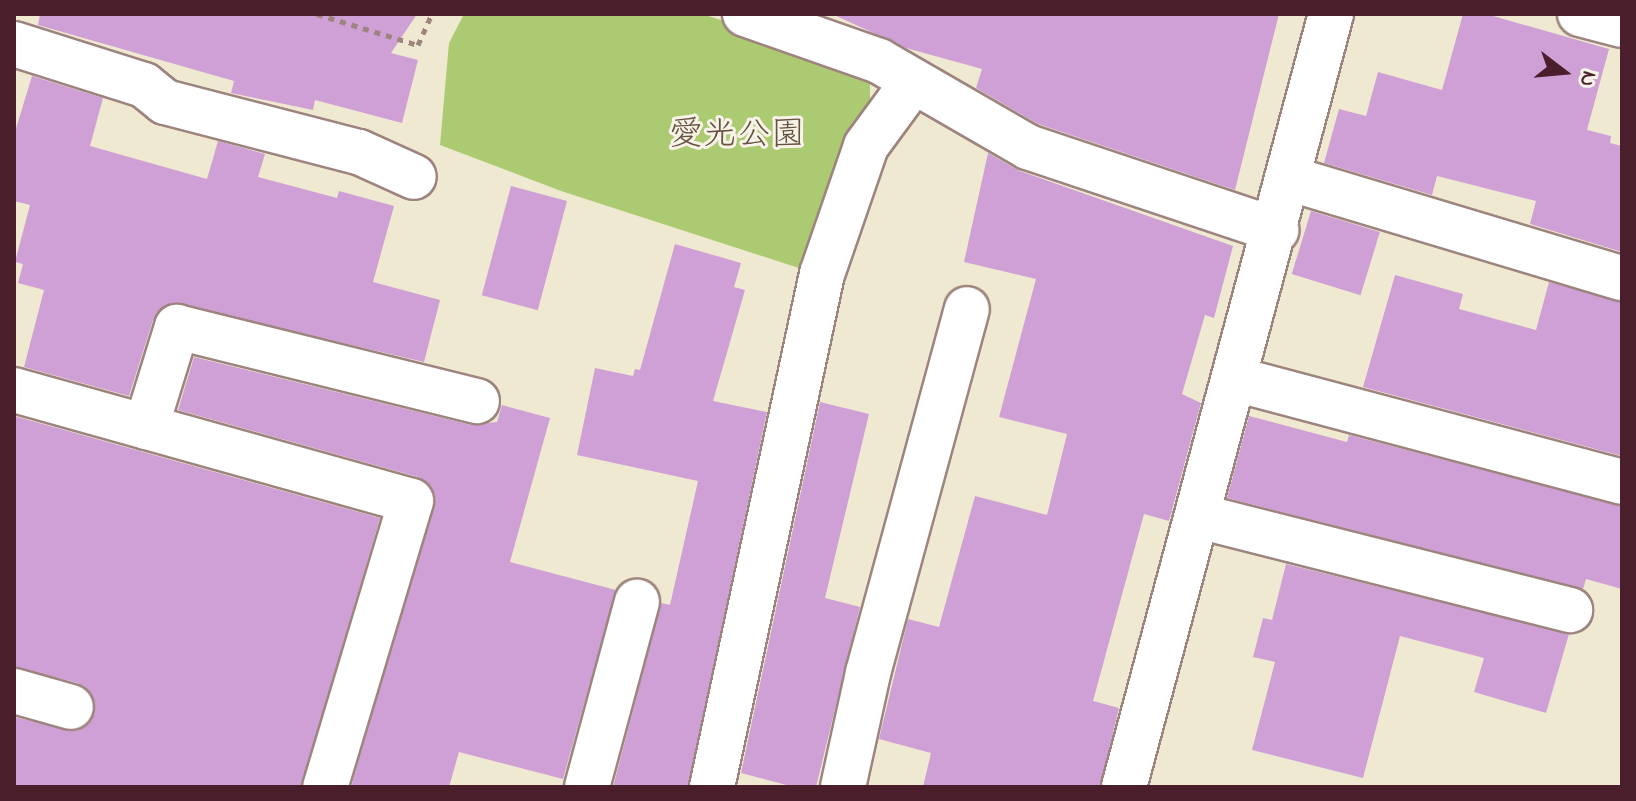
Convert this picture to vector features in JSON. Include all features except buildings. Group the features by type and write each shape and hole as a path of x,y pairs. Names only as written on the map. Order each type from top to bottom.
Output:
{"street":[{"path":"14,23 17,14"},
{"path":"745,14 851,31 913,82 1028,147 1276,230"},
{"path":"1124,787 1291,179 1331,14"},
{"path":"1580,14 1622,25"},
{"path":"14,44 144,85 165,102 359,152 414,177"},
{"path":"712,787 822,274 866,146 913,82"},
{"path":"1291,179 1622,278"},
{"path":"843,787 868,673 967,309"},
{"path":"146,427 177,327 477,401"},
{"path":"1235,379 1622,482"},
{"path":"14,390 411,501 325,787"},
{"path":"1198,516 1570,610"},
{"path":"587,787 637,602"},
{"path":"14,691 71,707"}],"path":[{"path":"317,14 418,45 432,14"}],"green space":[{"name":"愛光公園","path":"464,14 702,14 838,58 870,75 870,103 805,270 561,191 440,145 449,43"}]}
